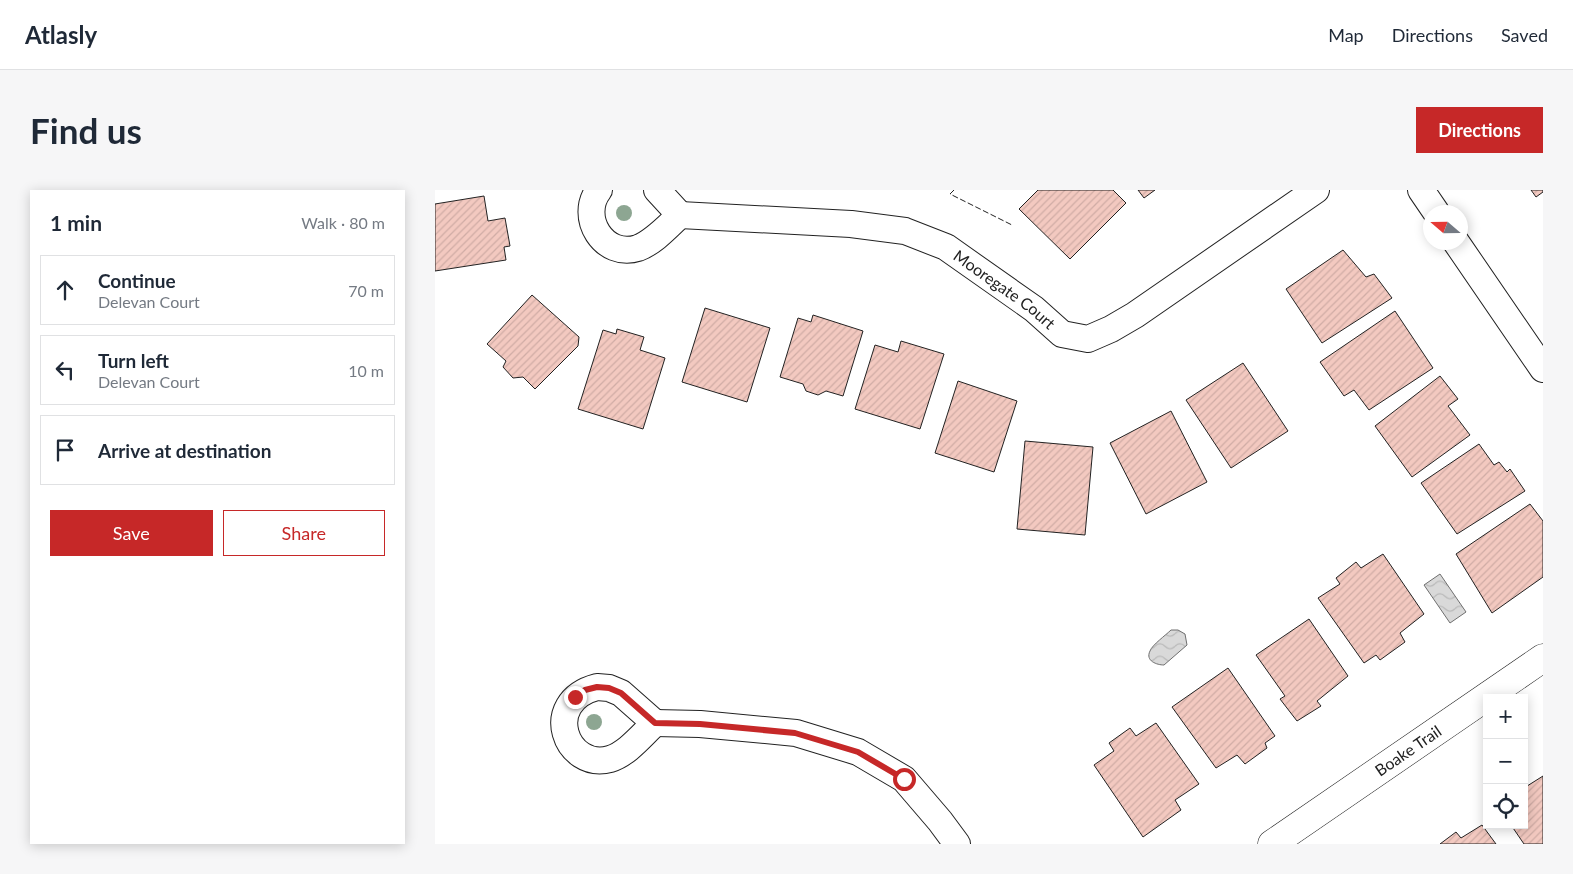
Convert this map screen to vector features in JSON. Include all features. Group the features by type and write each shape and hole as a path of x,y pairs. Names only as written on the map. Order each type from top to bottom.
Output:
{"street":[{"path":"599,190 592,205 591,217 595,229 602,239 612,246 624,249 636,248 647,244 680,214 657,190"},
{"name":"Mooregate Court","path":"680,214 851,224 905,230 946,246 1034,308 1062,334 1088,339 1111,329 1135,315 1316,190"},
{"path":"1421,190 1431,205"},
{"path":"1461,250 1543,369"},
{"name":"Boake Trail","path":"1273,844 1543,658"},
{"path":"655,723 700,724 795,733 858,752 904,779 957,844"}],"water":[{"path":"1440,574 1466,612 1450,623 1424,585"},
{"path":"1171,630 1178,630 1185,634 1187,645 1164,665 1155,663 1150,660 1150,651"}],"building":[{"path":"1038,190 1113,190 1126,203 1070,259 1019,209"},
{"path":"1138,190 1155,190 1144,198"},
{"path":"1531,190 1543,190 1543,192 1536,197"},
{"path":"484,196 488,221 505,218 510,246 504,247 506,260 435,271 435,204"},
{"path":"1343,250 1366,277 1374,274 1392,298 1322,343 1286,289"},
{"path":"532,295 579,337 578,346 535,389 523,377 513,378 503,367 506,361 487,344"},
{"path":"705,308 770,328 747,402 682,382"},
{"path":"1395,311 1433,368 1369,410 1354,390 1344,396 1320,362"},
{"path":"813,315 863,331 843,396 826,391 818,395 806,391 803,384 780,377 798,318 811,322"},
{"path":"617,329 644,337 640,350 665,358 643,429 578,409 603,330 616,334"},
{"path":"901,341 944,354 920,429 855,409 875,345 898,352"},
{"path":"1243,363 1288,431 1231,468 1186,400"},
{"path":"1440,376 1458,399 1448,406 1470,435 1412,477 1375,426"},
{"path":"958,381 1017,401 994,472 935,453"},
{"path":"1171,411 1207,482 1146,514 1110,443"},
{"path":"1025,441 1093,447 1085,535 1017,529"},
{"path":"1479,444 1494,465 1499,462 1507,472 1510,469 1525,491 1457,534 1421,483"},
{"path":"1530,504 1543,521 1543,577 1492,613 1456,554"},
{"path":"1383,554 1424,614 1400,633 1405,642 1380,660 1376,655 1364,663 1318,598 1340,584 1336,578 1356,562 1361,568"},
{"path":"1309,619 1348,676 1317,701 1321,706 1297,721 1280,699 1285,696 1256,655"},
{"path":"1228,668 1275,736 1265,743 1267,748 1245,764 1237,755 1216,768 1172,707"},
{"path":"1156,723 1199,784 1175,800 1181,810 1143,837 1094,765 1114,751 1109,743 1130,728 1136,736"},
{"path":"1543,776 1543,844 1524,844 1514,829 1528,829 1528,785"},
{"path":"1482,825 1483,829 1496,844 1440,844 1456,832 1461,838"}],"fence":[{"path":"954,190 950,194 1012,225"}],"route":[{"path":"575,697 585,690 597,687 609,688 621,693 655,723 700,724 795,733 858,752 904,779"}]}
